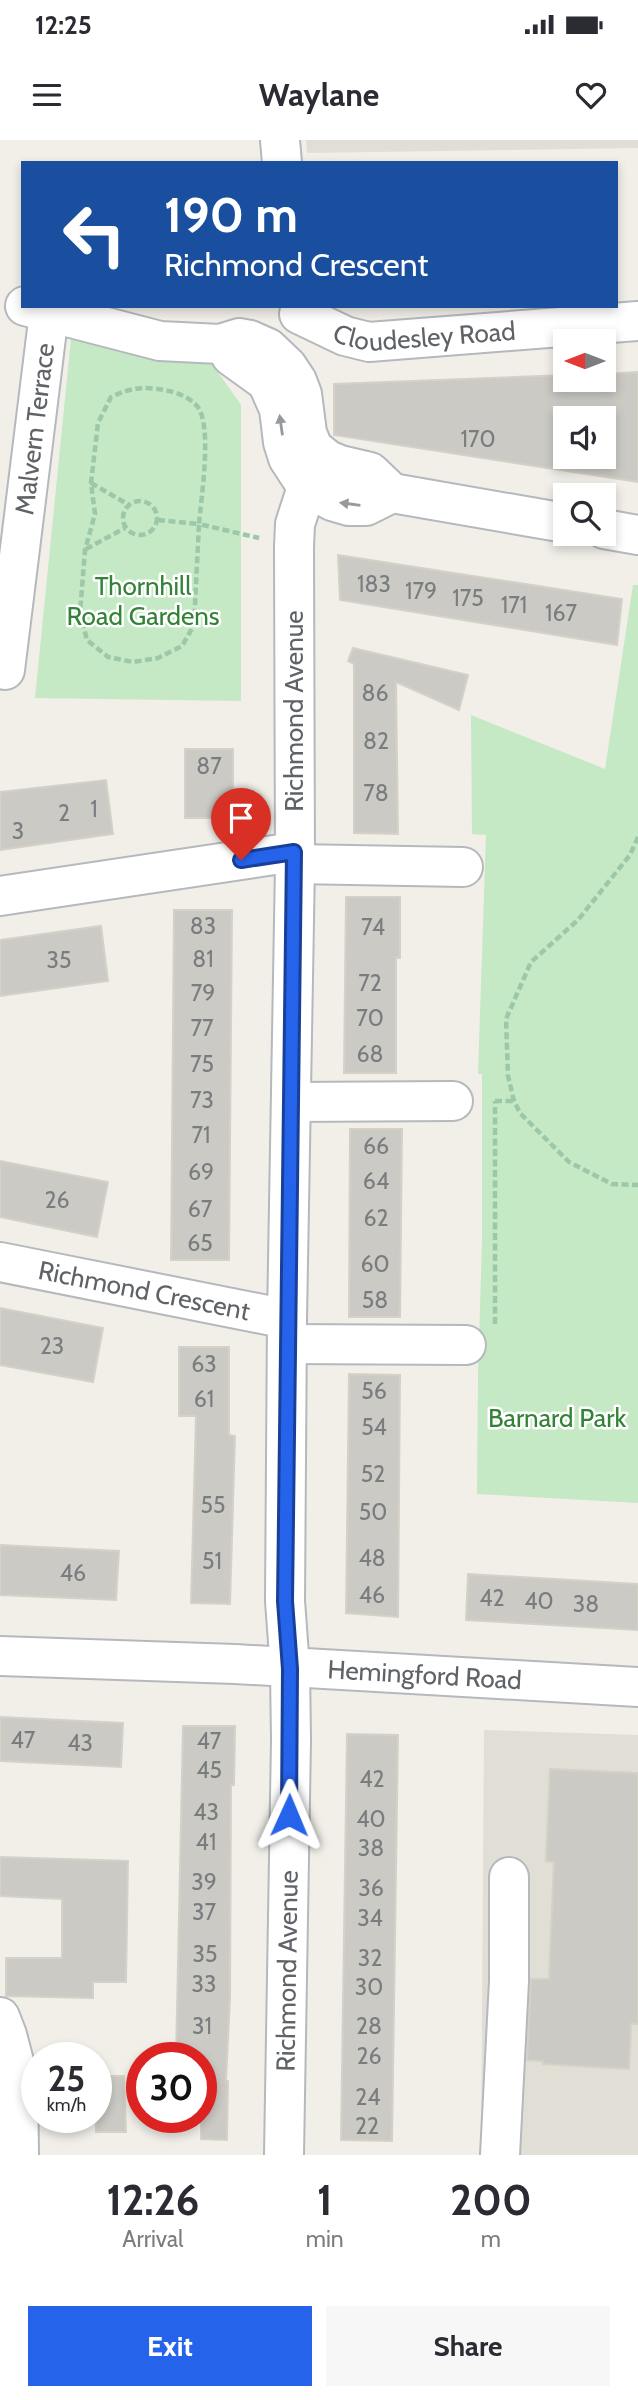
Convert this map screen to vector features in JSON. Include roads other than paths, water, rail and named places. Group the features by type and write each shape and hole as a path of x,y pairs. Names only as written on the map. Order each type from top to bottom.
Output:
{"street":[{"path":"281,140 282,161"},
{"path":"0,300 21,305"},
{"path":"32,308 160,341 220,344 239,338 250,340 268,348 287,366 297,381 302,394 307,433 313,448 328,460 370,472 392,492 553,521"},
{"name":"Malvern Terrace","path":"5,670 32,308"},
{"path":"268,348 299,310"},
{"name":"Cloudesley Road","path":"299,310 345,336 369,342 638,321"},
{"path":"220,344 234,359 267,382 279,409 288,458 307,487 332,501 349,506 366,506 392,492"},
{"name":"Richmond Avenue","path":"285,2155 291,1740 285,1601 294,858 294,547 295,524 307,487"},
{"path":"616,531 638,535"},
{"path":"0,896 294,858 463,867"},
{"path":"291,1102 453,1101"},
{"name":"Richmond Crescent","path":"0,1262 287,1332 466,1345"},
{"name":"Hemingford Road","path":"0,1656 234,1664 638,1687"},
{"path":"500,2155 509,1981 509,1877"},
{"path":"0,2017 18,2077 19,2155"}],"park label":[{"name":"Thornhill Road Gardens","path":"143,601"},
{"name":"Barnard Park","path":"557,1418"}]}
